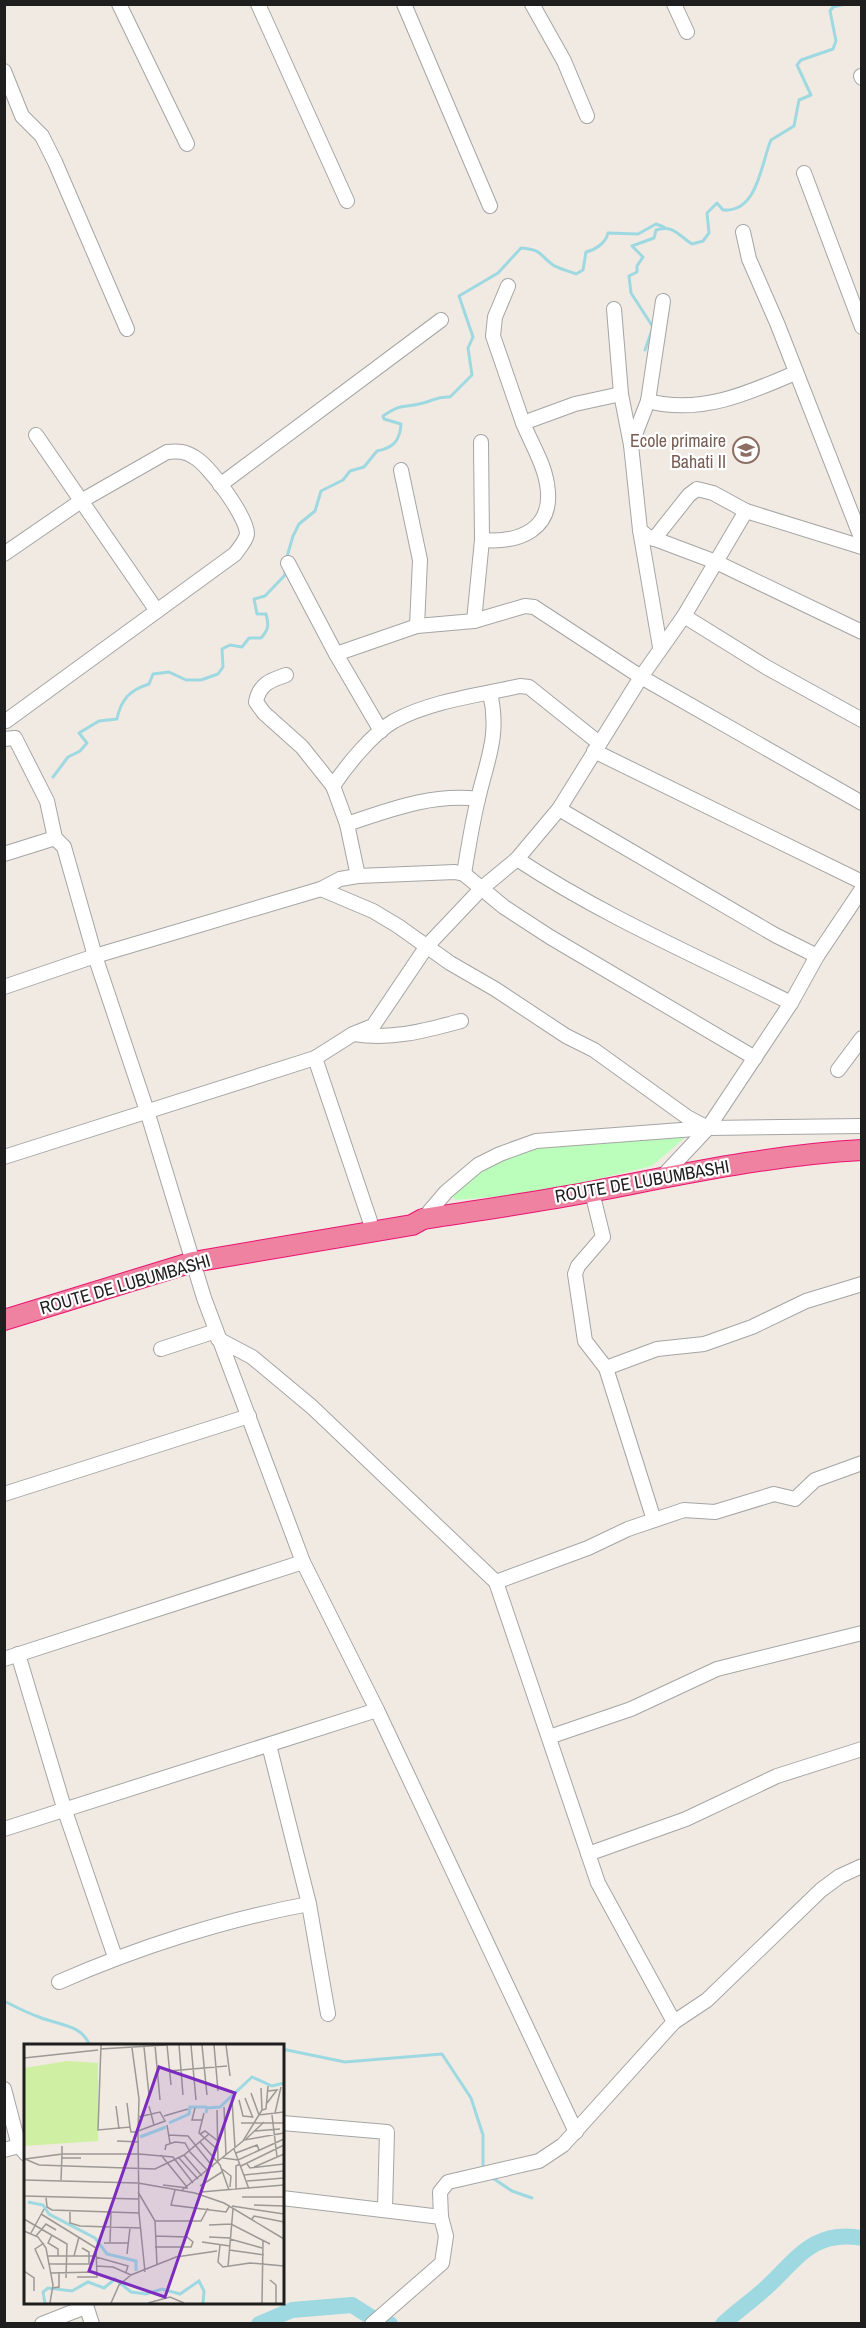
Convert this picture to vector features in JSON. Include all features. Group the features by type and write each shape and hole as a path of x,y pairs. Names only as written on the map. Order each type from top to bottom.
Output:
{"highway":[{"name":"ROUTE DE LUBUMBASHI","path":"4,1320 192,1257 403,1227 423,1219 592,1192 807,1153 861,1150"},
{"name":"ROUTE DE LUBUMBASHI","path":"4,1308 192,1257 413,1213 423,1219"}],"street":[{"path":"119,4 187,144"},
{"path":"258,4 346,201"},
{"path":"404,4 490,206"},
{"path":"532,4 564,61 587,116"},
{"path":"674,4 687,32"},
{"path":"4,71 22,116 42,136 55,162 127,329"},
{"path":"804,173 861,327"},
{"path":"743,232 749,259 838,475 861,540"},
{"path":"482,540 500,541 524,536 534,528 544,511 548,497 547,484 493,336 495,317 508,286"},
{"path":"631,445 648,401 663,301"},
{"path":"614,309 621,394 631,445 640,530 660,647"},
{"path":"220,485 441,320"},
{"path":"648,401 669,406 702,405 754,390 795,373"},
{"path":"523,423 575,404 621,394"},
{"path":"36,435 157,611"},
{"path":"474,621 482,540 481,442"},
{"path":"4,554 81,501 167,452 183,451 197,458 220,485 246,524 247,537 235,554 5,719 10,738 47,801 55,838 64,847 94,956 147,1112 217,1335 303,1562 377,1710 576,2132"},
{"path":"401,470 420,560 417,626"},
{"path":"654,539 689,495 697,489 713,494 746,511 861,547"},
{"path":"4,1157 315,1058 353,1034 373,1026 427,946 482,888 518,859 560,809 640,677 684,616 746,511"},
{"path":"640,530 654,539 716,562 861,632"},
{"path":"288,563 336,654 381,731"},
{"path":"336,654 417,626 474,621 525,606 534,607 640,677 861,803"},
{"path":"684,616 766,667 861,720"},
{"path":"286,675 261,687 256,702 264,713 302,747 333,786 347,824 358,876"},
{"path":"333,786 342,772 381,731 393,722 428,708 520,686 529,687 597,747 861,882"},
{"path":"464,874 478,800 492,750 495,716 490,693"},
{"path":"347,824 395,808 453,796 478,800"},
{"path":"560,809 775,935 817,956"},
{"path":"4,854 55,838"},
{"path":"518,859 550,880 627,923 791,1003"},
{"path":"4,987 94,956 321,889 340,879 358,876 464,874 549,937 754,1058"},
{"path":"321,889 373,911 566,1036 594,1050 687,1117 708,1128"},
{"path":"661,1178 708,1128 791,1003 817,956 861,889"},
{"path":"353,1034 379,1038 407,1035 461,1021"},
{"path":"838,1070 861,1038"},
{"path":"315,1058 370,1221"},
{"path":"423,1219 460,1179 478,1165 516,1147 536,1141 708,1128 861,1126"},
{"path":"592,1192 603,1237 578,1266 575,1274 585,1341 606,1368 654,1520"},
{"path":"606,1368 657,1349 705,1344 752,1327 806,1301 861,1284"},
{"path":"161,1348 217,1335 252,1357 312,1407 496,1582 598,1883 674,2022"},
{"path":"4,1494 249,1416"},
{"path":"496,1582 588,1548 628,1529 684,1510 715,1512 774,1494 795,1500 814,1480 861,1463"},
{"path":"4,1659 303,1562"},
{"path":"549,1737 631,1709 717,1669 861,1633"},
{"path":"18,1654 65,1811 115,1957"},
{"path":"4,1829 377,1710"},
{"path":"269,1744 309,1904 328,2014"},
{"path":"588,1854 686,1819 777,1776 861,1749"},
{"path":"372,2324 442,2263 446,2236 441,2217 441,2192 448,2182 539,2161 563,2145 674,2022 707,2000 821,1890 840,1876 861,1866"},
{"path":"59,1982 115,1957 279,1909 309,1904"},
{"path":"4,2089 22,2150 4,2151"},
{"path":"284,2123 387,2132 385,2208"},
{"path":"284,2198 385,2208 441,2217"},
{"path":"42,2324 80,2309 84,2304"},
{"path":"85,2304 92,2324"}],"green space":[{"path":"689,1134 652,1166 538,1193 456,1200 449,1195 484,1164 538,1143"}],"waterway":[{"path":"645,350 653,327 631,293 629,276 637,272 637,266 643,257 632,246 654,238 656,230 662,229 676,232 692,244 703,241 709,233 707,213 717,203 723,210 735,209 744,204 756,185 771,140 794,126 799,100 811,95 797,65 801,60 833,49 836,41 830,11 833,7 846,4"},
{"path":"849,4 856,4"},
{"path":"286,560 299,524 315,511 321,491 343,480 350,471 364,467 377,451 395,443 401,424 384,419 383,416 399,407 450,397 472,375 468,348 473,337 459,296 498,273 521,248 537,251 555,266 576,274 583,270 586,252 600,246 608,233 638,234 656,224 664,227"},
{"path":"53,777 68,757 80,751 87,743 79,733 99,721 117,719 127,696 149,684 153,674 169,672 186,680 201,680 218,674 223,667 222,649 230,645 242,647 249,638 261,638 268,627 268,621 266,614 257,614 254,599 265,596 285,575 285,569"},
{"path":"4,2001 46,2020 75,2029 89,2044"},
{"path":"284,2049 345,2062 442,2054 471,2098 483,2135 483,2169"},
{"path":"491,2177 512,2191 532,2198"},
{"path":"723,2324 762,2292 798,2257 819,2242 845,2236 862,2238"},
{"path":"259,2324 292,2310 352,2305 374,2319 390,2324"}],"place":[{"name":"Ecole primaire Bahati II","path":"746,450"}]}
